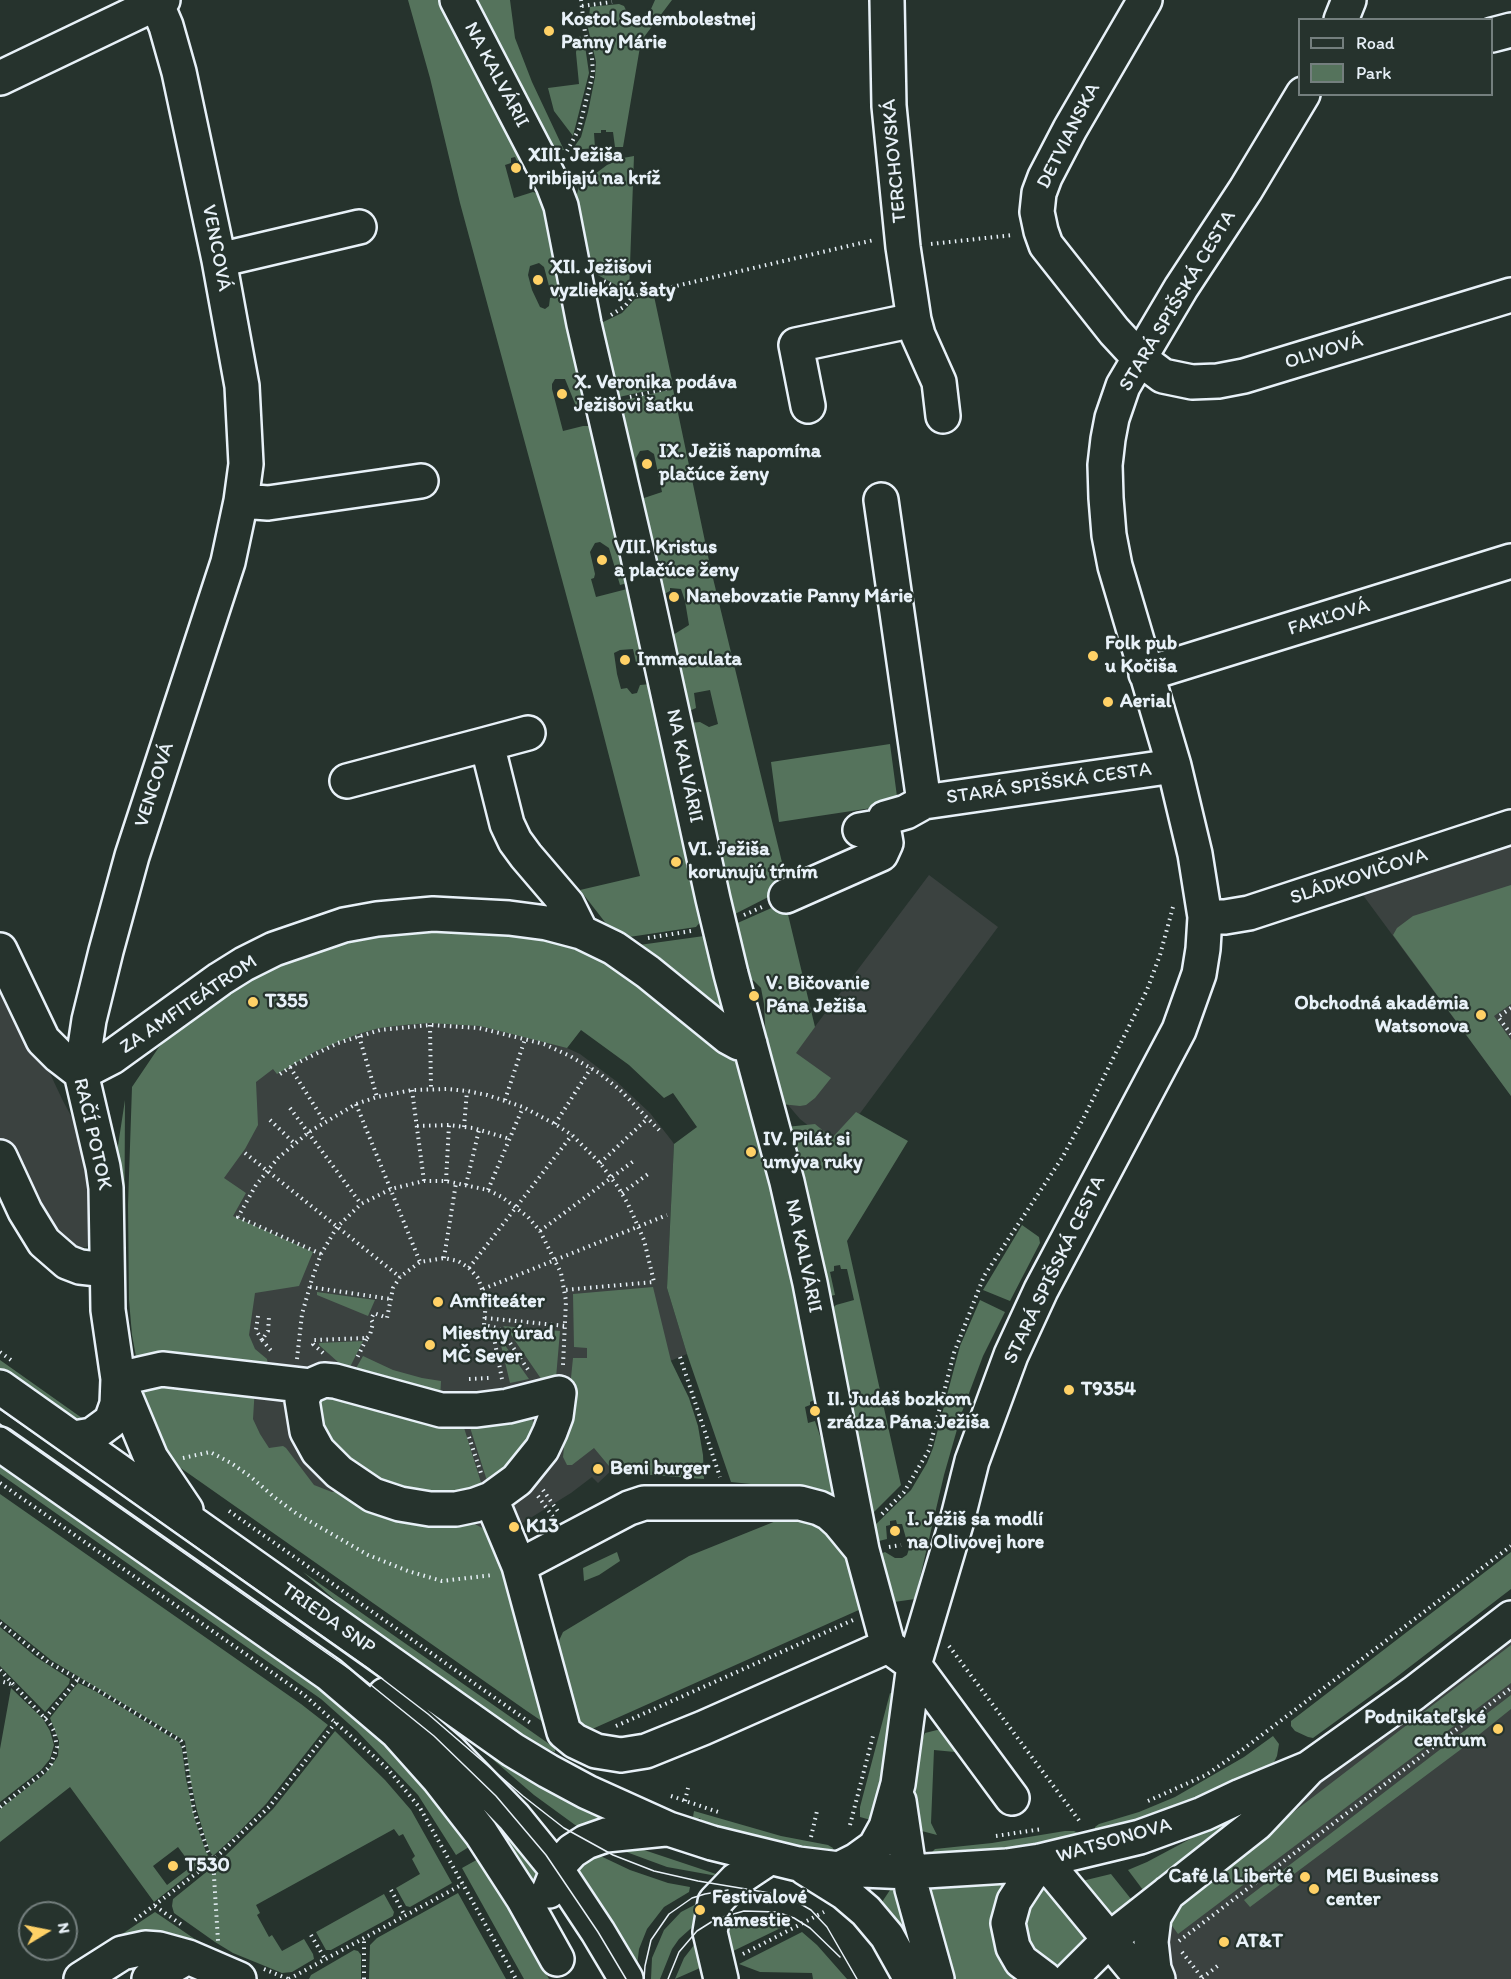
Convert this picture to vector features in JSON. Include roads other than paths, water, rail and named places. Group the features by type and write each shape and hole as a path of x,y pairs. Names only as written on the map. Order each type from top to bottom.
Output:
{"street":[{"name":"NA KALVÁRII","path":"457,0 554,185 561,207 584,324 719,926 787,1182 838,1426 859,1541 888,1646"},
{"name":"TERCHOVSKÁ","path":"887,0 889,106 902,240 914,320 918,335 939,382 943,416"},
{"name":"DETVIANSKA","path":"1139,358 1114,331 1046,245 1037,212 1039,193 1045,177 1070,129 1145,0"},
{"path":"1342,18 1349,0"},
{"path":"0,78 158,1"},
{"name":"VENCOVÁ","path":"81,1073 89,1020 129,866 228,561 241,501 246,464 242,386 219,260 179,72 158,1"},
{"path":"1493,34 1511,30"},
{"name":"STARÁ SPIŠSKÁ CESTA","path":"839,1869 870,1851 879,1842 886,1827 897,1784 914,1665 958,1517 972,1461 1011,1355 1041,1290 1179,1030 1198,975 1203,949 1205,917 1195,854 1174,766 1115,566 1109,535 1105,465 1112,418 1123,386 1181,288 1246,189 1302,96"},
{"path":"219,260 359,227"},
{"name":"OLIVOVÁ","path":"1139,358 1169,378 1192,382 1218,381 1244,376 1511,295"},
{"path":"808,406 796,345 914,320"},
{"path":"241,501 268,503 421,481"},
{"name":"STARÁ SPIŠSKÁ CESTA","path":"881,500 924,802"},
{"name":"FAKĽOVÁ","path":"1146,674 1511,561"},
{"path":"347,781 528,733"},
{"path":"487,744 507,824 526,856 567,904 581,932"},
{"name":"STARÁ SPIŠSKÁ CESTA","path":"786,896 881,854 886,843 871,828 885,818 906,812 924,802 1174,766"},
{"name":"SLÁDKOVIČOVA","path":"1205,917 1249,913 1511,827"},
{"name":"ZA AMFITEÁTROM","path":"81,1073 112,1057 189,1000 244,964 306,937 344,926 377,919 433,914 509,918 548,923 627,944 648,972 728,1037 740,1043 750,1044"},
{"name":"RAČÍ POTOK","path":"0,950 42,1040 81,1073 103,1167 106,1188 108,1310 118,1379 117,1404 111,1421 92,1435 74,1438"},
{"path":"0,1157 35,1229 55,1253 67,1262 80,1267 107,1270"},
{"path":"118,1379 162,1369 317,1383 345,1383 425,1407 460,1410 508,1406 553,1395 556,1416 542,1449 505,1490 475,1505 456,1509 429,1509 400,1504 363,1490 327,1462 312,1442 302,1410 305,1393 317,1383"},
{"name":"RAČÍ POTOK","path":"118,1379 150,1458 199,1529"},
{"name":"TRIEDA SNP","path":"0,1387 513,1750 586,1792 669,1829"},
{"path":"0,1444 329,1674 397,1732 439,1779 481,1833 523,1898 563,1969"},
{"path":"491,1499 519,1566 564,1732 581,1744 608,1754 627,1755 646,1751 888,1646 914,1665 1012,1797"},
{"path":"519,1566 629,1508 644,1503 800,1503 829,1513 859,1541"},
{"name":"WATSONOVA","path":"1070,1979 1110,1938 1257,1823 1309,1768 1414,1693 1511,1618"},
{"path":"329,1674 361,1677 416,1720 496,1796 557,1870 626,1979"},
{"name":"WATSONOVA","path":"909,1872 973,1870 1040,1862 1101,1848 1151,1834 1203,1814 1309,1768"},
{"name":"STARÁ SPIŠSKÁ CESTA","path":"897,1784 909,1872"},
{"path":"563,1969 547,1918 549,1889 557,1870 572,1851 595,1838 669,1829 712,1843 793,1853 839,1869 909,1872 937,1979"},
{"path":"724,1966 710,1922 719,1896 736,1880 793,1853"},
{"path":"793,1853 866,1911 887,1936 911,1979"},
{"path":"1045,1979 1021,1961 1012,1947 1008,1923 1014,1901 1040,1862 1056,1875 1142,1979"},
{"path":"1168,1892 1154,1917 1151,1942 1154,1969 1173,1976"},
{"path":"149,1979 172,1964 189,1944"},
{"path":"81,1979 111,1959 132,1950 159,1949 189,1944 239,1979"}],"tram line":[{"path":"0,1409 368,1668 428,1714 523,1796 564,1828 613,1855 654,1871 792,1899 811,1910 827,1927 857,1979"},
{"path":"0,1424 361,1677 434,1736 496,1796 546,1855 598,1932 626,1979"},
{"path":"644,1979 651,1940 669,1914 692,1898 728,1890"},
{"path":"668,1979 679,1952 697,1931 716,1919 744,1911 777,1912 794,1918 810,1928 840,1957"}],"place":[{"name":"Kostol Sedembolestnej Panny Márie","path":"549,31"},
{"name":"XIII. Ježiša pribíjajú na kríž","path":"516,168"},
{"name":"XII. Ježišovi vyzliekajú šaty","path":"538,280"},
{"name":"X. Veronika podáva Ježišovi šatku","path":"562,394"},
{"name":"IX. Ježiš napomína plačúce ženy","path":"647,464"},
{"name":"VIII. Kristus a plačúce ženy","path":"602,560"},
{"name":"Nanebovzatie Panny Márie","path":"674,597"},
{"name":"Folk pub u Kočiša","path":"1093,656"},
{"name":"Immaculata","path":"625,660"},
{"name":"Aerial","path":"1108,702"},
{"name":"VI. Ježiša korunujú tŕním","path":"676,862"},
{"name":"V. Bičovanie Pána Ježiša","path":"754,996"},
{"name":"T355","path":"253,1002"},
{"name":"Obchodná akadémia Watsonova","path":"1481,1015"},
{"name":"IV. Pilát si umýva ruky","path":"751,1152"},
{"name":"Amfiteáter","path":"438,1302"},
{"name":"Miestny úrad MČ Sever","path":"430,1345"},
{"name":"T9354","path":"1069,1390"},
{"name":"II. Judáš bozkom zrádza Pána Ježiša","path":"815,1411"},
{"name":"Beni burger","path":"598,1469"},
{"name":"K13","path":"514,1527"},
{"name":"I. Ježiš sa modlí na Olivovej hore","path":"895,1531"},
{"name":"Podnikateľské centrum","path":"1498,1729"},
{"name":"T530","path":"173,1866"},
{"name":"Café la Liberté","path":"1305,1877"},
{"name":"MEI Business center","path":"1314,1889"},
{"name":"Festivalové námestie","path":"700,1910"},
{"name":"AT&T","path":"1224,1942"}]}
